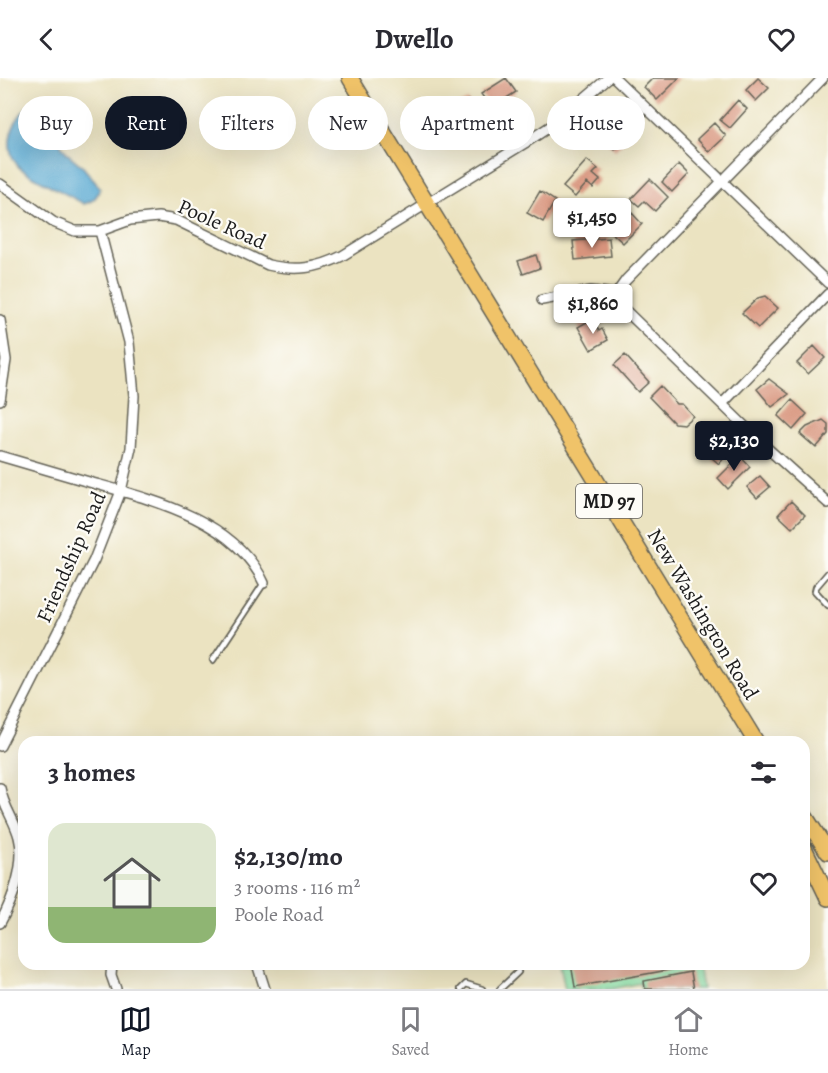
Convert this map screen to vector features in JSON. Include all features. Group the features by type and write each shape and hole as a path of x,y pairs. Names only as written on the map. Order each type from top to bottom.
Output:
{"main road":[{"name":"New Washington Road","path":"350,78 752,736"},
{"path":"810,824 828,852"},
{"path":"810,860 828,898"}],"street":[{"name":"Poole Road","path":"0,184 52,222 75,231 100,231 130,220 158,217 176,220 268,265 308,269 342,256 554,124 608,78"},
{"path":"615,78 828,283"},
{"path":"823,78 626,280 616,294 618,303 623,308 766,447 826,499"},
{"name":"Friendship Road","path":"0,746 78,594 106,533 121,491 131,448 134,421 133,373 123,316 100,231"},
{"path":"542,300 591,291 616,294"},
{"path":"722,404 828,294"},
{"path":"0,320 6,372 0,400"},
{"path":"0,456 121,491 188,516 217,531 246,555 258,569 264,583"},
{"path":"0,788 18,828"},
{"path":"0,923 16,890 18,872"},
{"path":"111,970 116,989"},
{"path":"259,970 264,986"}],"lane":[{"path":"828,573 815,591 828,605"},
{"path":"213,660 264,583"},
{"path":"500,989 518,972"},
{"path":"461,989 466,984 482,989"}],"green space":[{"path":"561,970 699,970 702,989 642,989 640,983 610,989 565,989"}],"water":[{"path":"17,120 18,150 65,150 83,167 100,188 98,194 84,204 18,166 13,158 10,143"}],"building":[{"path":"506,78 516,92 510,96 482,96 481,94"},
{"path":"653,78 679,78 657,100 644,87"},
{"path":"758,78 769,88 756,101 746,90"},
{"path":"738,100 747,109 730,128 720,120"},
{"path":"714,123 726,136 709,152 697,139"},
{"path":"587,160 598,169 593,174 600,180 593,188 587,183 575,197 563,187"},
{"path":"679,164 689,174 672,192 662,182"},
{"path":"650,179 668,197 655,211 644,201 639,206 631,199"},
{"path":"540,191 555,201 543,222 527,213"},
{"path":"632,213 642,224 623,243 612,233"},
{"path":"609,238 611,256 575,260 573,241"},
{"path":"536,255 540,268 523,274 518,261"},
{"path":"765,296 778,308 758,328 742,313 758,298"},
{"path":"592,319 599,331 602,329 608,340 591,350 578,327"},
{"path":"814,346 825,358 808,374 797,363"},
{"path":"625,355 649,382 638,392 614,365"},
{"path":"769,379 789,394 772,407 757,389"},
{"path":"660,386 677,404 682,404 693,416 684,424 674,423 649,397"},
{"path":"792,400 807,414 793,430 778,416"},
{"path":"823,420 828,424 828,434 816,448 800,434 807,427"},
{"path":"712,440 715,443 720,440 731,450 719,464 703,450"},
{"path":"740,456 750,467 728,489 718,478"},
{"path":"760,476 770,487 757,498 747,487"},
{"path":"791,501 805,515 792,528 778,515"},
{"path":"572,970 668,970 575,987"},
{"path":"691,972 694,989 645,989 644,981"}]}
